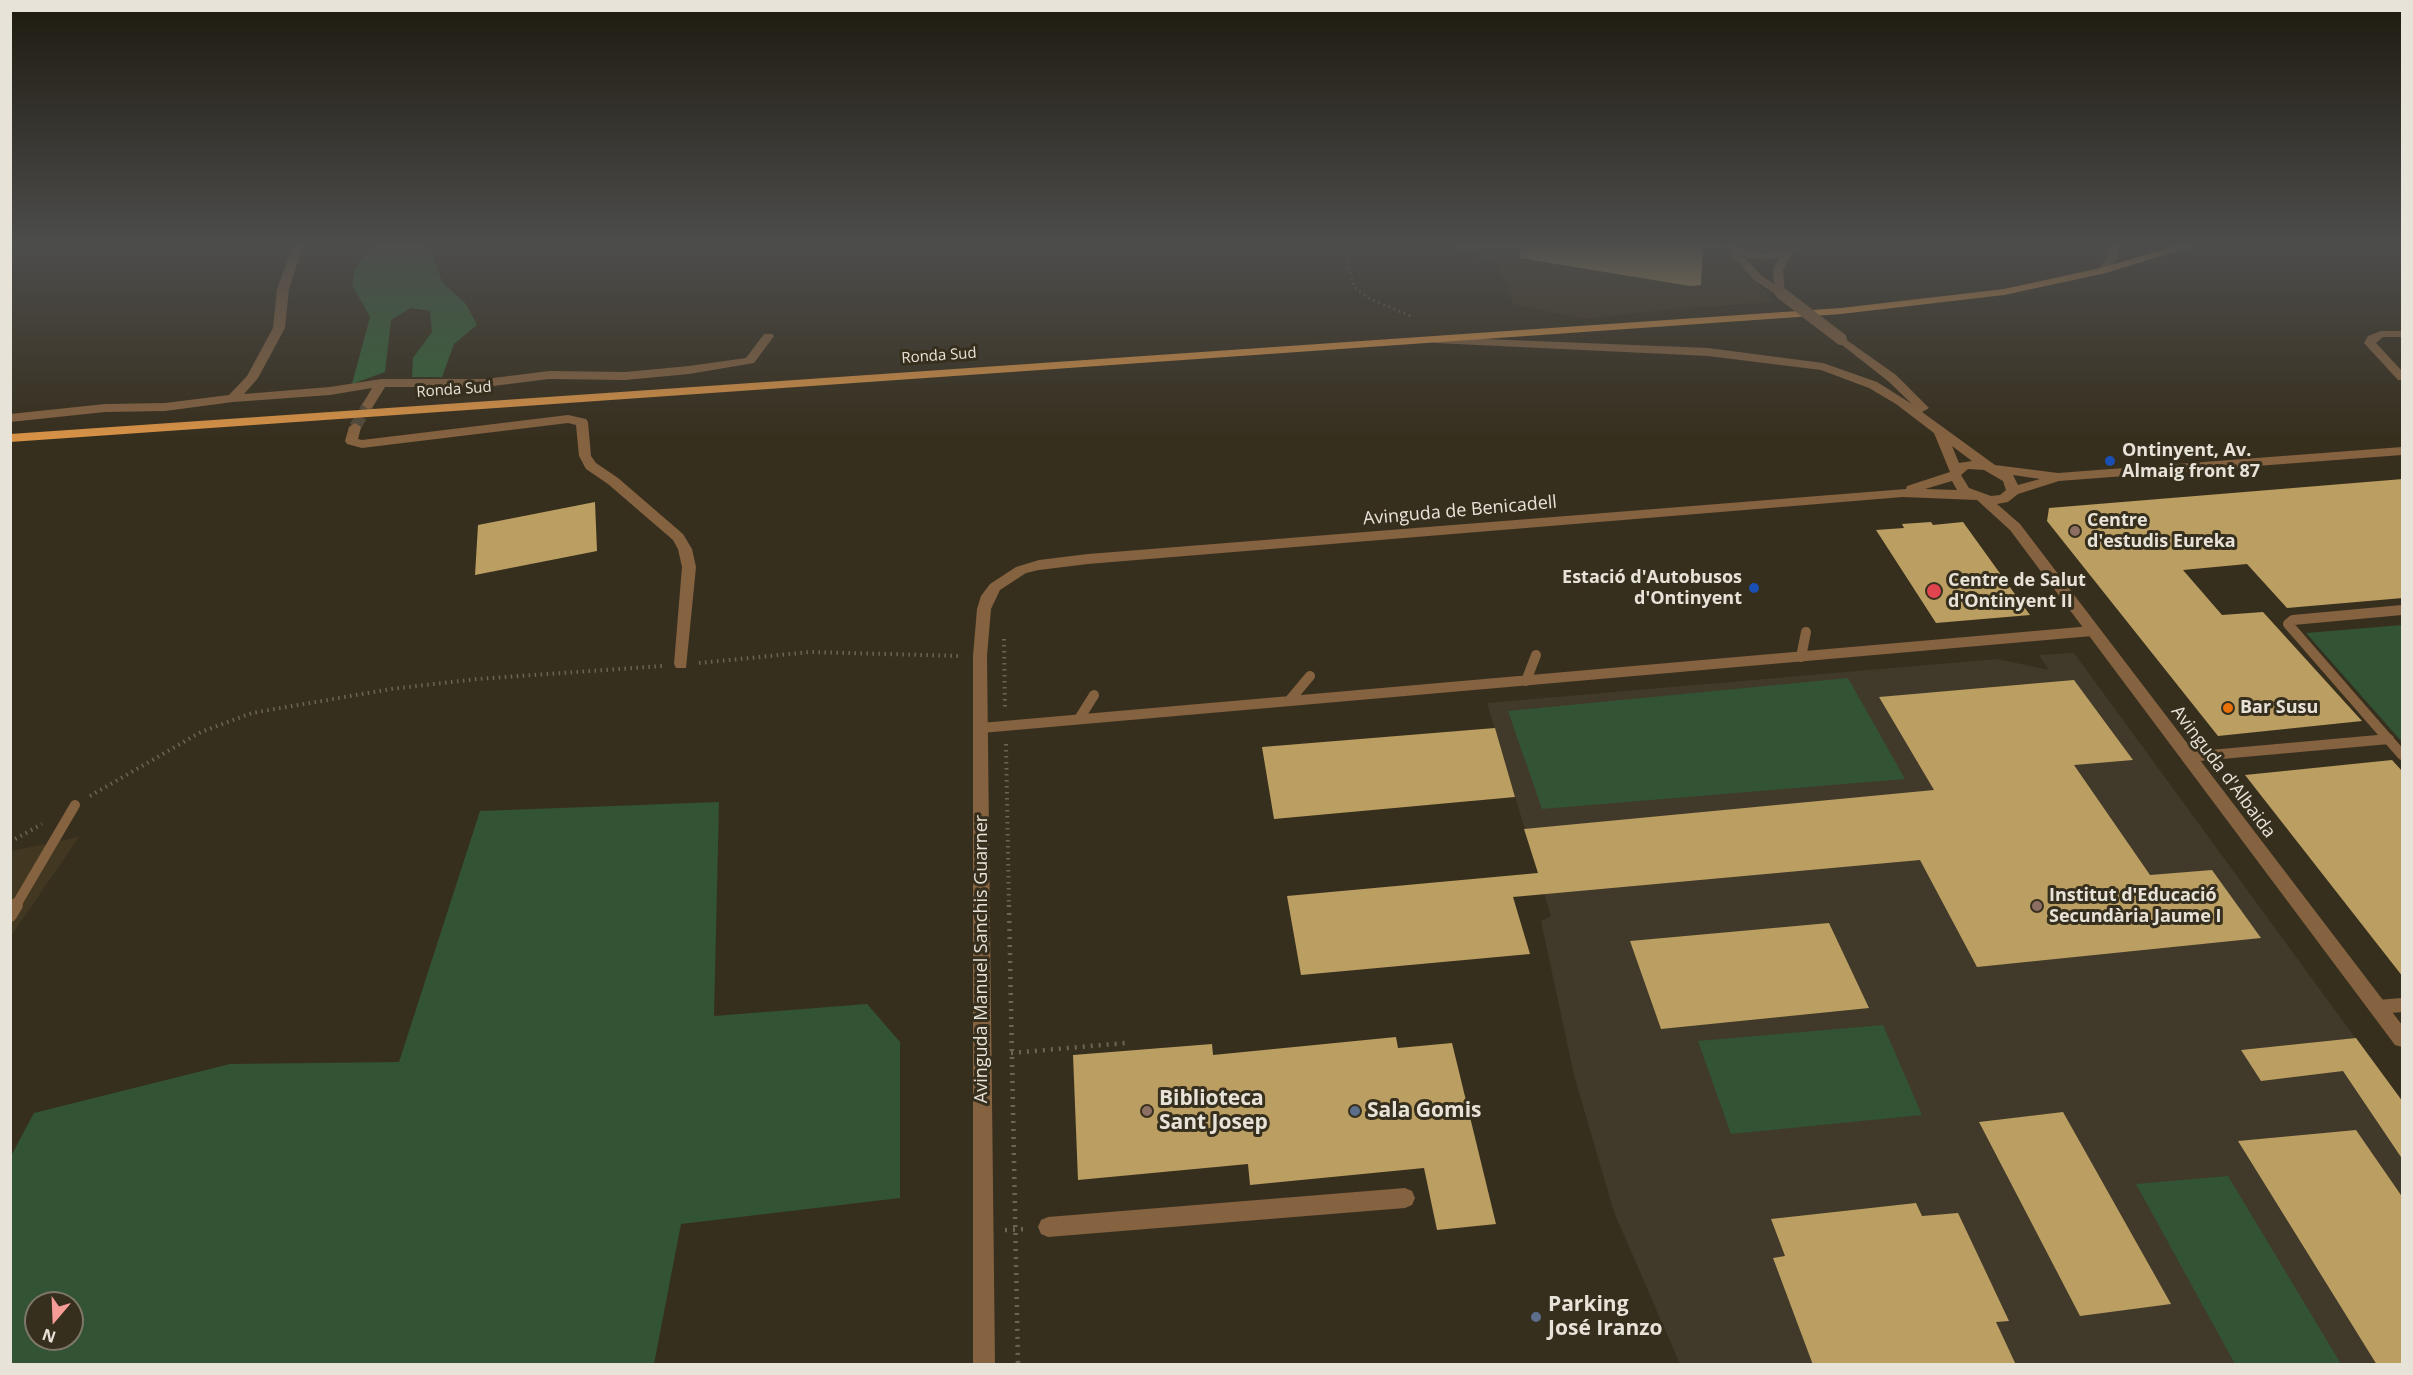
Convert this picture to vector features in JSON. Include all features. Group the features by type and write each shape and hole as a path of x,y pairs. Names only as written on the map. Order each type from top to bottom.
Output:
{"main road":[{"name":"Ronda Sud","path":"10,438 1843,310"}],"street":[{"path":"233,398 252,378 279,328 280,310"},
{"path":"1804,310 1892,378 1939,428 1955,473"},
{"path":"2403,333 2381,334 2372,338 2370,344 2403,378"},
{"path":"10,418 105,408 165,407 233,398 330,392 381,383 485,382 549,375 625,376 730,366 750,361 768,336"},
{"path":"1412,339 1626,346 1800,362 1848,375 1873,386 1939,428"},
{"path":"368,405 381,383"},
{"path":"355,427 351,441 362,444 568,419 582,422 585,456 591,466 678,537 686,549 689,567 681,664"},
{"name":"Avinguda d'Albaida","path":"1939,428 1990,468 2009,479 2008,495 2015,527"},
{"path":"1903,492 1955,473 1968,465 2058,477 2403,451"},
{"name":"Avinguda d'Albaida","path":"1955,473 1959,486 1978,497 2015,527 2403,1039"},
{"path":"1903,492 1978,497 2008,495 2058,477"},
{"name":"Avinguda de Benicadell","path":"1021,570 1039,565 1088,559 1903,492"},
{"name":"Avinguda Manuel Sanchis Guarner","path":"984,1365 980,656 988,596 995,587 1021,570"},
{"path":"1048,1227 1405,1198"}],"lane":[{"path":"2403,610 2293,620 2288,624 2403,755"},
{"path":"981,728 2092,631"},
{"path":"1801,657 1806,632"},
{"path":"1526,681 1536,655"},
{"path":"1289,701 1310,676"},
{"path":"1079,719 1094,695"},
{"path":"2188,757 2389,739"},
{"path":"10,915 75,805"},
{"path":"2378,1007 2403,1005"}],"path":[{"path":"1397,310 1413,317"},
{"path":"1004,637 1018,1365"},
{"path":"10,842 173,746 226,721 252,713 391,689 810,652 980,656"},
{"path":"983,1056 1125,1042"},
{"path":"984,1232 1048,1227"}],"shaded area":[{"path":"1542,310 1662,310 1583,319"},
{"path":"2074,653 2402,1102 2402,1364 1680,1364 1614,1212 1574,1075 1541,921 1551,916 1487,703 1997,659 2049,670 2039,655"},
{"path":"79,837 11,936 11,851"}],"green space":[{"path":"366,310 407,310 391,320 385,372 352,384 370,317"},
{"path":"425,310 469,310 477,325 454,344 442,377 412,377 413,358 432,332 430,311"},
{"path":"2402,625 2402,742 2306,633"},
{"path":"1848,678 1905,779 1542,809 1508,711"},
{"path":"719,802 714,1016 867,1004 900,1042 900,1198 681,1224 654,1364 11,1364 11,1156 34,1113 230,1064 399,1062 480,811"},
{"path":"1883,1025 1922,1115 1731,1134 1698,1041"},
{"path":"2228,1176 2341,1364 2235,1364 2136,1184"}],"building":[{"path":"2403,479 2403,598 2287,608 2247,564 2183,570 2222,615 2263,612 2362,721 2218,736 2047,521 2049,508"},
{"path":"595,502 597,551 475,575 478,525"},
{"name":"Centre de Salut d'Ontinyent II","path":"1931,522 1933,525 1963,522 2030,615 1936,623 1876,530 1904,528 1902,524"},
{"path":"2074,680 2133,760 2074,765 2150,875 2212,870 2261,938 1977,967 1920,860 1513,897 1530,954 1301,975 1287,896 1538,873 1524,829 1934,790 1879,697"},
{"path":"1495,728 1515,797 1274,819 1262,747"},
{"path":"2392,760 2403,772 2403,977 2245,775"},
{"path":"1829,923 1869,1008 1661,1029 1630,941"},
{"name":"Sala Gomis","path":"1396,1037 1398,1048 1452,1043 1496,1224 1437,1230 1424,1168 1250,1185 1248,1164 1078,1180 1073,1055 1212,1044 1213,1055"},
{"path":"2356,1038 2403,1102 2403,1160 2343,1071 2261,1081 2241,1050"},
{"path":"2063,1112 2171,1304 2080,1316 1979,1122"},
{"path":"2356,1130 2403,1198 2403,1365 2377,1365 2238,1141"},
{"path":"1916,1203 1922,1216 1958,1213 2009,1321 1996,1322 2016,1365 1813,1365 1773,1258 1785,1256 1771,1219"}],"tunnel":[{"path":"355,427 368,405"}],"place":[{"name":"Ontinyent, Av. Almaig front 87","path":"2110,461"},
{"name":"Centre d'estudis Eureka","path":"2075,531"},
{"name":"Estació d'Autobusos d'Ontinyent","path":"1754,588"},
{"name":"Centre de Salut d'Ontinyent II","path":"1934,591"},
{"name":"Bar Susu","path":"2228,708"},
{"name":"Institut d'Educació Secundària Jaume I","path":"2037,906"},
{"name":"Biblioteca Sant Josep","path":"1147,1111"},
{"name":"Sala Gomis","path":"1355,1111"},
{"name":"Parking José Iranzo","path":"1536,1317"}]}
